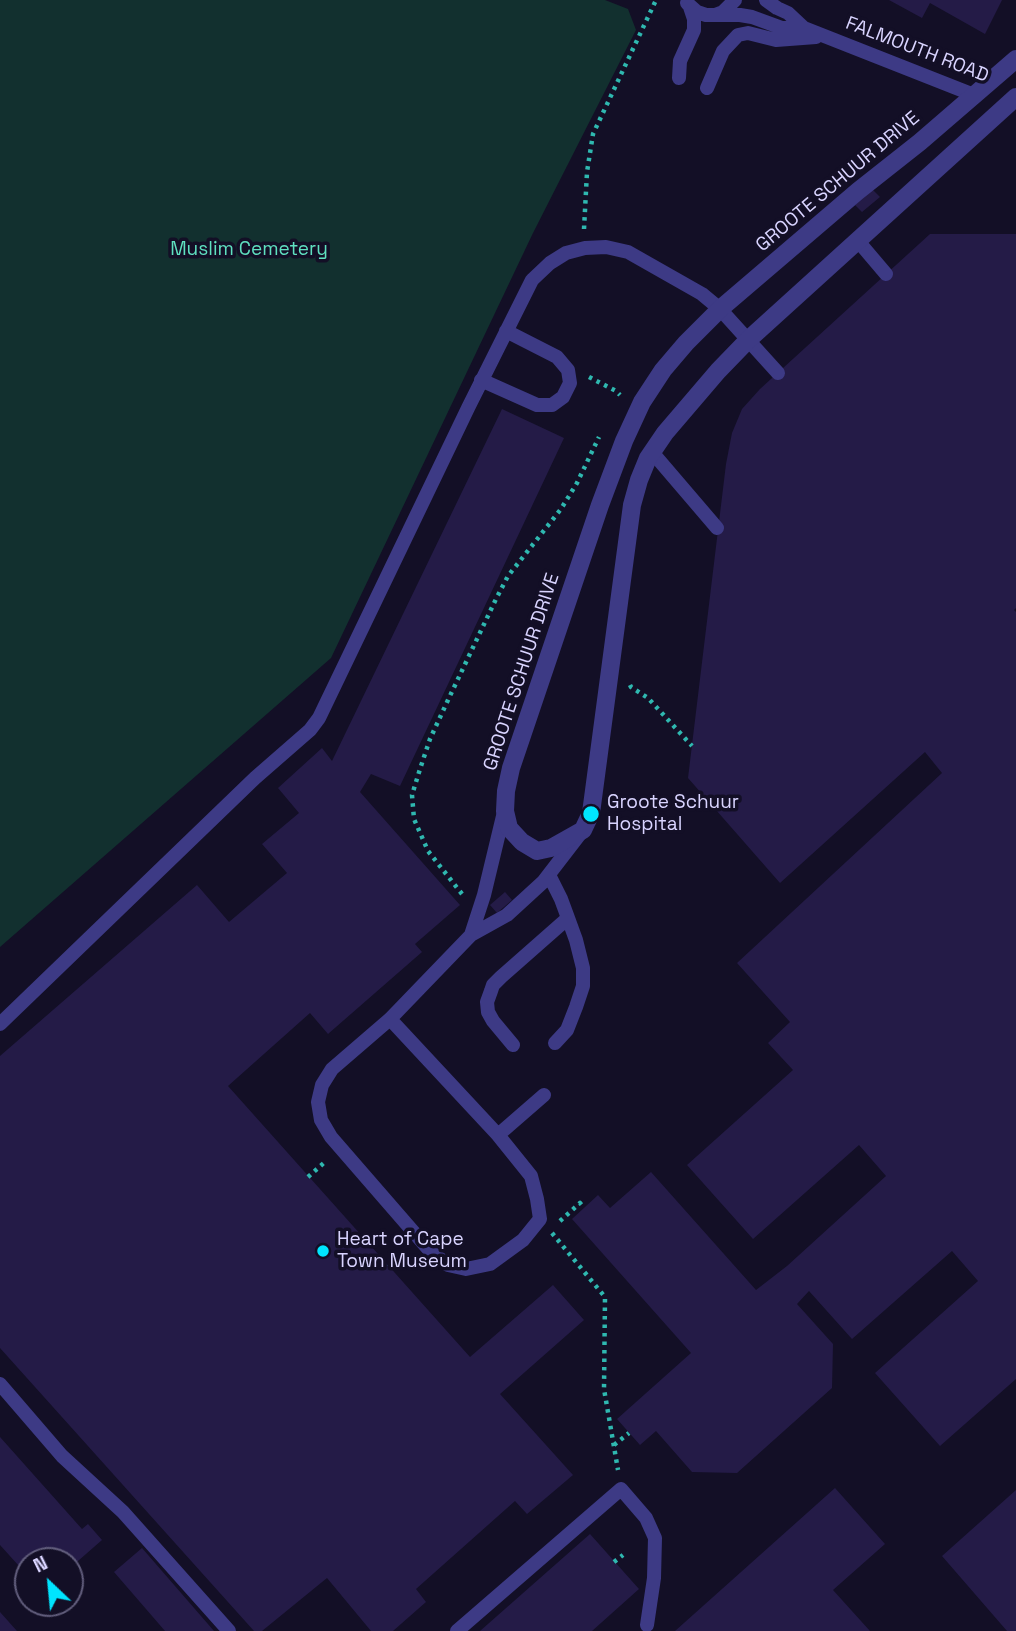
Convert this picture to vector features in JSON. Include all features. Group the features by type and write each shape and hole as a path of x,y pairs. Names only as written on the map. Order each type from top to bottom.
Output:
{"street":[{"name":"GROOTE SCHUUR DRIVE","path":"505,811 511,768 596,517 624,441 642,402 663,370 720,309 1016,59"},
{"name":"FALMOUTH ROAD","path":"974,95 1012,105"},
{"path":"505,811 509,828 522,842 537,851 551,848 583,830 591,813 632,505 639,480 652,452 665,433 748,340 1012,105"}],"lane":[{"path":"715,15 723,12 735,0"},
{"path":"766,0 788,13 804,28"},
{"path":"688,4 697,12 706,15 740,15 782,28 804,28"},
{"path":"679,78 680,61 694,30 694,19 688,4"},
{"name":"FALMOUTH ROAD","path":"804,28 974,95"},
{"path":"707,88 723,51 738,35 748,33 776,40 824,37"},
{"path":"858,241 886,274"},
{"path":"0,1024 255,778 310,730 319,718 481,380 532,280 550,263 566,253 584,248 606,247 628,252 702,294 720,309 778,373"},
{"path":"481,380 537,405 551,405 563,397 570,383 568,370 557,357 506,331"},
{"path":"652,452 718,528"},
{"path":"472,931 505,811"},
{"path":"390,1019 498,1135 531,1176 544,1225 490,1264 466,1269 448,1265 430,1251 331,1137 321,1120 318,1102 322,1085 332,1069 390,1019 472,931 508,915 543,882 583,830"},
{"path":"549,875 569,918 583,968 583,986 567,1030 555,1043"},
{"path":"513,1045 488,1012 487,1002 493,985 569,918"},
{"path":"498,1135 544,1095"},
{"path":"0,1384 62,1456 124,1512 229,1631"},
{"path":"457,1631 621,1489 646,1518 656,1538 647,1625"}],"path":[{"path":"584,248 584,209 593,134 656,0"},
{"path":"568,370 579,372 620,394 615,404"},
{"path":"472,931 461,911 467,900 428,851 414,819 412,795 430,739 502,587 561,509 577,483 599,436"},
{"path":"610,671 626,677 631,687 648,698 692,746"},
{"path":"433,874 440,868"},
{"path":"584,1208 580,1203 544,1225 605,1297 604,1389 621,1489"},
{"path":"614,1445 629,1433"},
{"path":"614,1562 623,1555"}],"green space":[{"name":"Muslim Cemetery","path":"0,0 605,0 628,9 636,30 533,233 331,658 0,947"}],"building":[{"path":"889,0 1002,0 985,34 930,3 922,18"},
{"path":"872,189 880,197 862,212 855,205"},
{"path":"930,234 1016,234 1016,1379 940,1446 875,1373 978,1281 952,1251 852,1339 809,1291 797,1304 833,1344 832,1388 737,1473 692,1472 656,1431 640,1445 617,1419 691,1353 572,1219 598,1195 610,1208 651,1172 756,1290 787,1266 886,1176 859,1145 753,1239 687,1165 793,1070 768,1043 790,1022 737,963 942,773 925,752 780,883 688,778 726,464 732,433 742,409 760,389"},
{"path":"502,409 564,438 400,786 371,774 360,792 460,905 415,944 422,952 328,1034 310,1013 228,1086 470,1357 553,1285 584,1320 500,1394 573,1475 527,1514 515,1501 416,1589 426,1602 393,1631 371,1631 327,1578 262,1631 254,1631 0,1348 0,1056 197,885 229,922 287,873 262,844 299,813 278,788 322,748 332,761"},
{"path":"505,892 512,900 497,913 490,905"},
{"path":"0,1437 82,1529 88,1524 102,1540 84,1556 84,1547 14,1547 14,1560 0,1545"},
{"path":"835,1488 885,1544 833,1590 870,1631 675,1631"},
{"path":"1016,1490 1016,1631 1007,1631 942,1556"},
{"path":"590,1534 639,1589 592,1631 480,1631"},
{"path":"142,1548 214,1631 165,1631 114,1572"},
{"path":"0,1612 17,1631 0,1631"}],"place":[{"name":"Groote Schuur Hospital","path":"591,814"},
{"name":"Heart of Cape Town Museum","path":"323,1251"}]}
